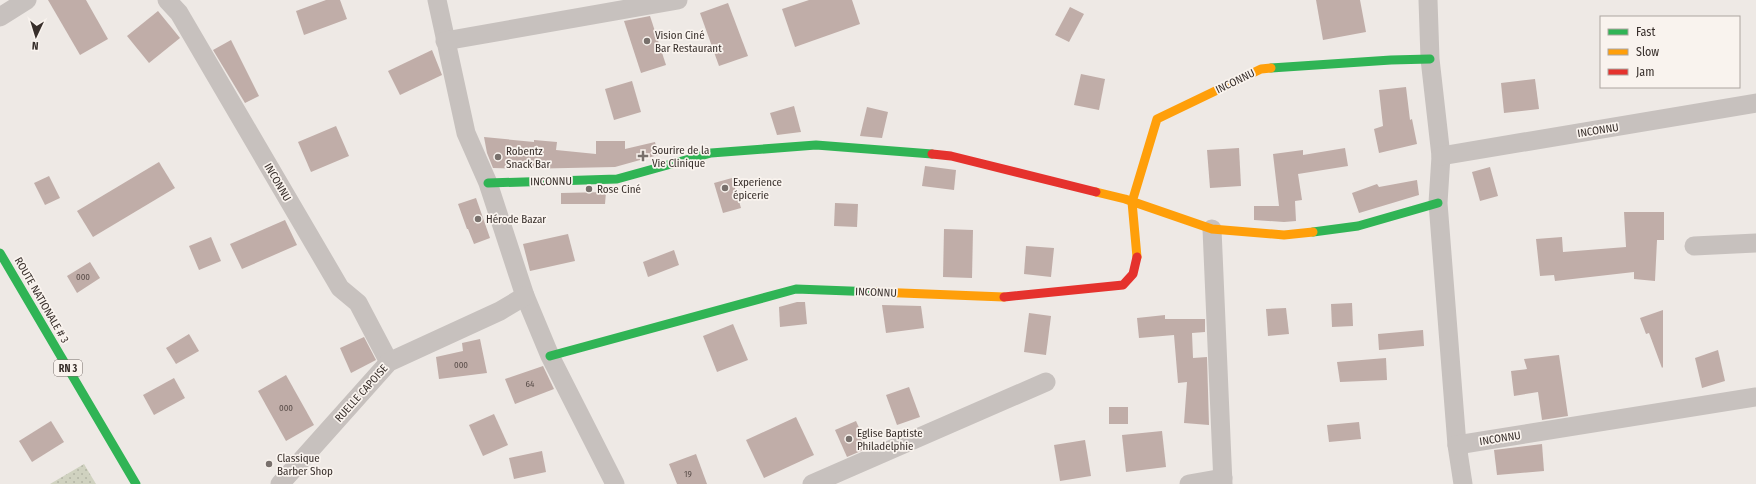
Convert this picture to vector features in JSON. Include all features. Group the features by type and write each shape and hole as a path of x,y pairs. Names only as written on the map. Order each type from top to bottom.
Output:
{"street":[{"path":"0,18 27,0"},
{"name":"INCONNU","path":"168,0 179,14 340,288 358,303 388,362"},
{"path":"437,0 466,133 488,183 525,296 550,356 615,484"},
{"path":"445,41 674,0"},
{"path":"1428,0 1430,59 1441,156 1438,203 1457,445 1463,484"},
{"name":"INCONNU","path":"550,356 796,289 1009,297 1123,285 1133,274 1137,257 1132,202 1156,119 1261,68 1430,59"},
{"name":"INCONNU","path":"1441,156 1756,103"},
{"name":"INCONNU","path":"488,183 617,179 711,153 816,145 950,156 1125,199 1212,229 1284,235 1358,226 1438,203"},
{"path":"1189,484 1223,481 1212,229"},
{"path":"1694,246 1756,243"},
{"name":"ROUTE NATIONALE # 3","path":"0,253 136,484"},
{"name":"RUELLE CAPOISE","path":"280,484 388,362 500,310 525,296"},
{"path":"812,484 1046,382"},
{"name":"INCONNU","path":"1457,445 1756,397"}],"green space":[{"path":"84,464 96,484 50,484"}],"building":[{"path":"48,0 86,0 108,39 80,55"},
{"path":"326,0 340,0 347,19 304,35 296,11"},
{"path":"809,0 852,0 860,24 795,47 782,9"},
{"path":"1316,0 1360,0 1366,32 1323,40"},
{"path":"728,3 748,56 719,66 700,13"},
{"path":"1070,7 1084,14 1069,42 1055,35"},
{"path":"158,11 180,38 149,63 127,36"},
{"path":"650,16 666,65 641,73 624,21"},
{"path":"231,40 259,96 245,103 213,50"},
{"path":"432,50 442,75 400,95 388,71"},
{"path":"1081,74 1105,79 1099,110 1074,105"},
{"path":"1535,79 1539,109 1504,113 1501,83"},
{"path":"632,81 641,112 614,120 605,89"},
{"path":"1406,87 1410,120 1412,119 1417,144 1379,153 1374,129 1383,126 1379,90"},
{"path":"794,106 801,132 777,135 770,113"},
{"path":"867,107 888,112 882,138 860,136"},
{"path":"336,126 349,156 311,172 298,142"},
{"path":"484,137 534,142 534,140 557,142 556,150 596,154 596,141 625,141 625,149 655,142 658,155 615,167 521,169 493,168 487,153"},
{"path":"1239,148 1241,186 1210,188 1207,150"},
{"path":"1345,148 1348,166 1298,174 1302,200 1295,201 1296,221 1284,222 1254,220 1254,206 1279,206 1273,154 1303,150 1303,155"},
{"path":"159,162 175,188 93,237 77,211"},
{"path":"925,166 956,170 954,190 922,186"},
{"path":"1490,167 1498,196 1480,201 1472,172"},
{"path":"49,176 60,198 45,205 34,183"},
{"path":"732,178 741,208 723,213 714,183"},
{"path":"1417,180 1419,195 1359,213 1352,193 1377,184 1379,187"},
{"path":"606,192 605,204 561,204 561,193"},
{"path":"476,198 490,238 474,244 458,204"},
{"path":"835,203 858,204 857,227 834,226"},
{"path":"1624,212 1664,212 1664,240 1657,240 1655,281 1634,279 1634,272 1555,281 1554,275 1540,276 1536,239 1562,237 1563,252 1626,247"},
{"path":"285,220 297,245 242,269 230,244"},
{"path":"944,229 973,230 972,278 943,277"},
{"path":"568,234 575,261 530,271 523,244"},
{"path":"211,237 221,261 199,270 189,246"},
{"path":"1026,246 1054,248 1051,277 1024,274"},
{"path":"674,250 679,265 648,277 643,262"},
{"path":"90,262 100,278 77,293 67,276"},
{"path":"797,302 805,302 807,324 780,327 779,307"},
{"path":"1352,303 1353,326 1332,327 1331,304"},
{"path":"882,305 921,306 924,328 886,333"},
{"path":"1286,308 1289,334 1268,336 1266,309"},
{"path":"1663,310 1662,368 1649,333 1646,334 1640,318"},
{"path":"1029,313 1051,316 1046,355 1024,352"},
{"path":"1165,315 1165,319 1205,319 1205,332 1192,333 1193,358 1207,357 1209,425 1184,423 1187,382 1178,383 1174,335 1139,338 1137,318"},
{"path":"733,324 748,360 717,372 703,336"},
{"path":"1423,330 1424,346 1379,350 1378,334"},
{"path":"189,334 199,351 176,364 166,348"},
{"path":"364,337 376,360 351,373 340,348"},
{"path":"480,339 487,373 439,379 436,357 463,351 462,343"},
{"path":"1718,350 1725,381 1702,388 1695,358"},
{"path":"1559,355 1568,416 1542,420 1538,392 1514,396 1511,371 1527,369 1524,359"},
{"path":"1386,358 1387,380 1340,382 1337,362"},
{"path":"543,366 554,389 515,404 505,379"},
{"path":"286,375 314,425 286,441 258,391"},
{"path":"174,378 185,398 154,415 143,395"},
{"path":"909,387 920,417 897,425 886,395"},
{"path":"1109,407 1128,407 1128,424 1109,424"},
{"path":"494,414 508,445 483,456 469,425"},
{"path":"796,417 814,455 764,478 746,440"},
{"path":"51,421 64,442 32,462 19,441"},
{"path":"856,421 868,448 847,457 835,430"},
{"path":"1359,422 1361,439 1329,442 1327,425"},
{"path":"1162,431 1166,467 1126,472 1122,435"},
{"path":"1085,440 1091,476 1060,481 1054,445"},
{"path":"1542,444 1544,471 1497,475 1494,450"},
{"path":"542,451 546,472 514,479 509,458"},
{"path":"696,454 707,484 677,484 669,464"}],"traffic: fast":[{"path":"1271,68 1391,60 1430,59"},
{"path":"488,183 617,179 711,153 816,145 932,154"},
{"path":"1313,232 1358,226 1438,203"},
{"path":"0,253 136,484"},
{"path":"550,356 796,289 876,292"}],"traffic: slow":[{"path":"1137,257 1132,202 1157,119 1261,69 1271,68"},
{"path":"1096,192 1125,199 1212,229 1284,235 1313,232"},
{"path":"876,292 1004,297"}],"traffic: jam":[{"path":"932,154 951,156 1096,192"},
{"path":"1004,297 1123,285 1133,274 1137,257"}],"place":[{"name":"Vision Ciné Bar Restaurant","path":"647,41"},
{"name":"Sourire de la Vie Clinique","path":"643,156"},
{"name":"Robentz Snack Bar","path":"498,157"},
{"name":"Experience épicerie","path":"725,188"},
{"name":"Rose Ciné","path":"589,189"},
{"name":"Hérode Bazar","path":"478,219"},
{"name":"Eglise Baptiste Philadelphie","path":"849,439"},
{"name":"Classique Barber Shop","path":"269,464"}]}
